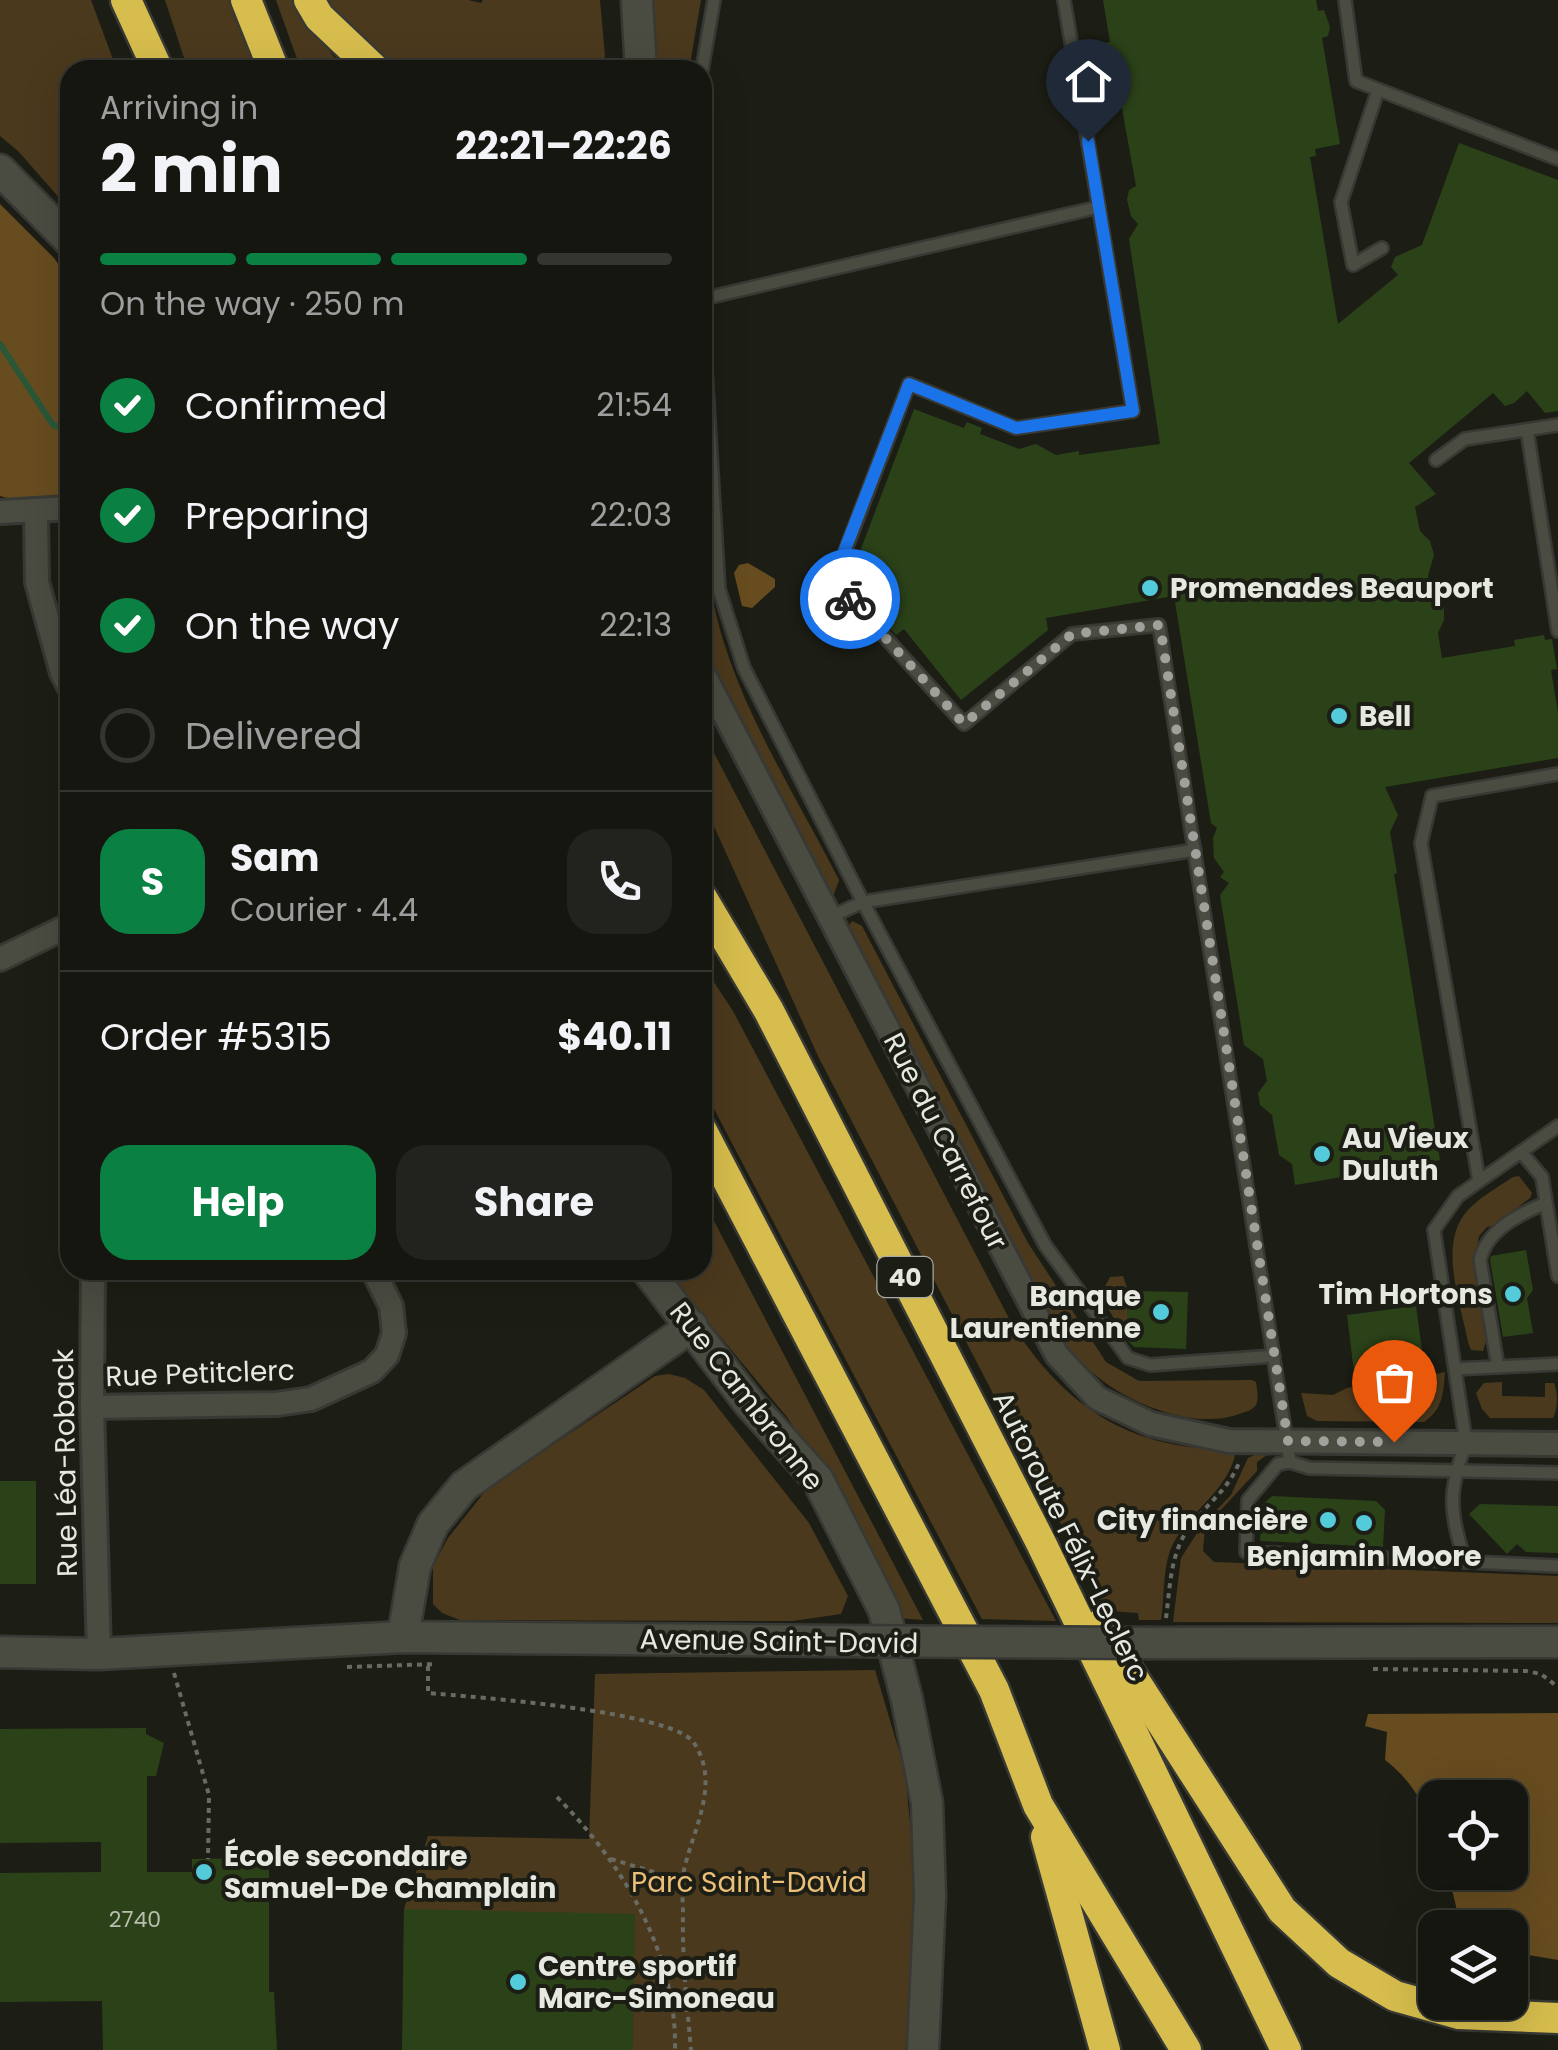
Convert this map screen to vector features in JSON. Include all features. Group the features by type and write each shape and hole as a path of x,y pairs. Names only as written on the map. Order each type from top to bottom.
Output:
{"highway":[{"path":"126,0 153,60"},
{"path":"246,0 270,60"},
{"path":"308,0 319,17 364,60"},
{"name":"Autoroute Félix-Leclerc","path":"712,915 769,1011 1040,1543 1286,2050"},
{"path":"712,1150 994,1690 1038,1806 1105,2050"},
{"path":"1040,1543 1060,1563 1282,1910 1339,1963 1396,1996 1458,2014 1558,2018"},
{"path":"1038,1806 1186,2050"}],"street":[{"path":"636,0 640,60"},
{"path":"0,170 60,231"},
{"path":"0,512 60,509"},
{"path":"36,511 37,582 60,667"},
{"name":"Rue du Carrefour","path":"712,690 1057,1355 1097,1398 1151,1424 1288,1452 1466,1443 1548,1444"},
{"path":"0,959 60,931"},
{"name":"Rue Léa-Roback","path":"94,1280 92,1407 99,1654"},
{"name":"Rue Petitclerc","path":"92,1407 277,1404 311,1399 372,1371 387,1355 394,1334 391,1306 378,1280"},
{"name":"Rue Cambronne","path":"655,1280 749,1403 818,1480 884,1610 908,1700 927,1803 930,1896 922,2050"},
{"path":"403,1637 416,1566 433,1524 464,1486 692,1326"},
{"name":"Avenue Saint-David","path":"0,1652 99,1654 403,1637 1156,1644 1558,1642"}],"lane":[{"path":"704,60 714,0"},
{"path":"1064,0 1133,411 1016,428 909,384 840,562 844,592 964,724 1072,634 1160,625 1288,1452 1309,1468 1558,1473"},
{"path":"1345,0 1356,81 1558,159"},
{"path":"1378,90 1341,202 1353,265 1382,248"},
{"path":"712,300 1099,207"},
{"path":"1436,460 1465,439 1558,425"},
{"path":"1528,430 1558,631"},
{"path":"712,481 718,589 744,668 1045,1245 1128,1358 1150,1365 1274,1356"},
{"path":"1479,1181 1421,842 1432,796 1558,774"},
{"path":"830,917 863,902 1195,850"},
{"path":"1465,1562 1451,1514 1456,1471 1466,1443 1434,1230 1458,1196 1558,1126"},
{"path":"1521,1152 1542,1177 1558,1276"},
{"path":"1498,1367 1480,1260 1482,1249 1490,1237 1546,1203"},
{"path":"1455,1369 1558,1364"},
{"path":"1538,1473 1548,1444"},
{"path":"1288,1452 1248,1500 1246,1552 1558,1566"}],"path":[{"path":"1156,1644 1178,1547 1188,1529 1223,1492 1240,1464 1244,1441"},
{"path":"170,1650 177,1688 209,1795 208,1858"},
{"path":"428,1664 428,1694 534,1703 664,1724 693,1740 704,1764 706,1791 682,1881 682,1963 692,2050"},
{"path":"1373,1669 1526,1671 1540,1674 1558,1687"},
{"path":"557,1796 589,1830 649,1922 676,2012 675,2050"},
{"path":"608,1858 682,1881"}],"green space":[{"path":"0,0 91,0 113,60 60,60 60,199 0,136"},
{"path":"165,0 230,0 254,60 185,60"},
{"path":"276,0 293,0 337,60 297,60"},
{"path":"324,0 600,0 604,60 380,60"},
{"path":"653,0 701,0 691,60 656,60"},
{"path":"712,598 740,687 839,880 834,894 828,893 722,696 712,666"},
{"path":"712,749 1013,1326 1034,1356 1081,1403 1107,1420 1165,1443 1236,1450 1226,1476 1170,1551 1161,1620 1139,1620 1138,1613 1112,1611 1111,1621 818,1056 712,822"},
{"path":"852,921 862,926 1028,1243 1106,1362 1139,1381 1252,1380 1258,1394 1254,1407 1219,1419 1164,1412 1113,1388 1062,1341 1042,1316 845,932"},
{"path":"712,979 733,1011 1056,1621 982,1619 712,1105"},
{"path":"1519,1176 1532,1193 1530,1198 1479,1236 1475,1261 1486,1341 1483,1351 1471,1350 1454,1274 1454,1239 1473,1205"},
{"path":"712,1217 923,1620 897,1618 825,1474 787,1417 673,1280 712,1280"},
{"path":"1123,1276 1128,1291 1127,1339 1100,1296 1110,1277"},
{"path":"1445,1372 1438,1406 1424,1422 1317,1421 1307,1416 1301,1393 1333,1395 1362,1385 1363,1391 1405,1386 1405,1381"},
{"path":"655,1376 685,1378 704,1390 809,1523 848,1596 841,1614 792,1621 460,1620 442,1613 433,1604 433,1566 448,1538 487,1489"},
{"path":"1502,1382 1502,1396 1545,1397 1545,1383 1554,1383 1557,1400 1553,1418 1490,1418 1476,1393 1484,1383"},
{"path":"1266,1450 1271,1452 1257,1462 1257,1471 1205,1527 1203,1551 1214,1562 1558,1576 1558,1623 1173,1622 1181,1558 1203,1524 1231,1495 1248,1458"},
{"name":"Parc Saint-David","path":"875,1670 905,1771 915,1876 912,2050 403,2050 404,1909 428,1836 589,1839 595,1674"}],"shaded area":[{"path":"0,204 60,267 60,495 18,501 0,496"},
{"path":"748,563 775,579 775,587 752,608 742,606 734,573 739,565"},
{"path":"1558,1713 1558,1960 1528,1955 1528,1910 1457,1910 1452,1890 1528,1890 1528,1780 1418,1780 1418,1797 1385,1760 1387,1732 1365,1726 1368,1714"}],"building":[{"name":"Promenades Beauport","path":"1103,0 1316,0 1318,11 1324,10 1330,27 1328,36 1322,38 1340,144 1315,149 1316,156 1310,157 1338,324 1398,275 1391,267 1395,257 1422,245 1459,143 1558,180 1558,411 1545,413 1527,391 1505,406 1493,393 1409,463 1436,494 1415,507 1420,531 1430,541 1434,555 1428,576 1431,591 1444,605 1444,620 1438,633 1442,658 1515,646 1514,640 1544,635 1545,640 1552,639 1557,669 1551,670 1558,713 1558,758 1385,787 1398,815 1390,832 1397,873 1394,874 1440,1160 1295,1185 1292,1164 1279,1155 1272,1115 1260,1105 1258,1093 1267,1081 1263,1059 1244,1045 1220,895 1229,883 1220,877 1224,872 1214,858 1217,828 1211,823 1174,596 1046,618 1048,630 961,700 904,629 896,635 871,608 880,600 863,580 859,554 914,409 964,428 967,422 982,428 980,434 1019,449 1036,444 1056,455 1160,444 1129,239 1138,224 1131,216 1127,200 1129,190 1136,186 1119,92 1114,93 1107,55 1105,43 1110,42"},
{"name":"Tim Hortons","path":"1526,1250 1533,1290 1527,1298 1533,1333 1503,1337 1491,1256"},
{"path":"1128,1291 1188,1292 1186,1349 1134,1347 1126,1339"},
{"path":"1416,1306 1424,1365 1355,1380 1347,1315"},
{"path":"0,1481 36,1481 36,1584 0,1584"},
{"path":"1272,1496 1376,1501 1385,1510 1383,1547 1260,1541 1262,1505"},
{"path":"1480,1504 1558,1506 1558,1553 1526,1552 1517,1544 1507,1554 1469,1514"},
{"path":"146,1728 146,1734 164,1743 156,1776 147,1776 147,1872 192,1872 192,1859 269,1858 269,1992 274,1992 277,2050 103,2050 102,2001 0,2002 0,1873 101,1872 101,1842 0,1843 0,1729"},
{"name":"Centre sportif Marc-Simoneau","path":"404,1909 635,1914 633,2050 402,2050"}],"waterway":[{"path":"0,344 53,425 60,427"}],"way so far":[{"path":"850,599 964,724 1072,634 1160,625 1288,1441 1394,1442"}],"place":[{"name":"Promenades Beauport","path":"1150,588"},
{"name":"Bell","path":"1339,716"},
{"name":"Au Vieux Duluth","path":"1322,1154"},
{"name":"Tim Hortons","path":"1513,1294"},
{"name":"Banque Laurentienne","path":"1161,1312"},
{"name":"City financière","path":"1328,1520"},
{"name":"Benjamin Moore","path":"1364,1523"},
{"name":"École secondaire Samuel-De Champlain","path":"204,1872"},
{"name":"Centre sportif Marc-Simoneau","path":"518,1982"}],"route":[{"path":"850,599 844,592 840,562 909,384 1016,428 1133,411 1088,141"}]}
